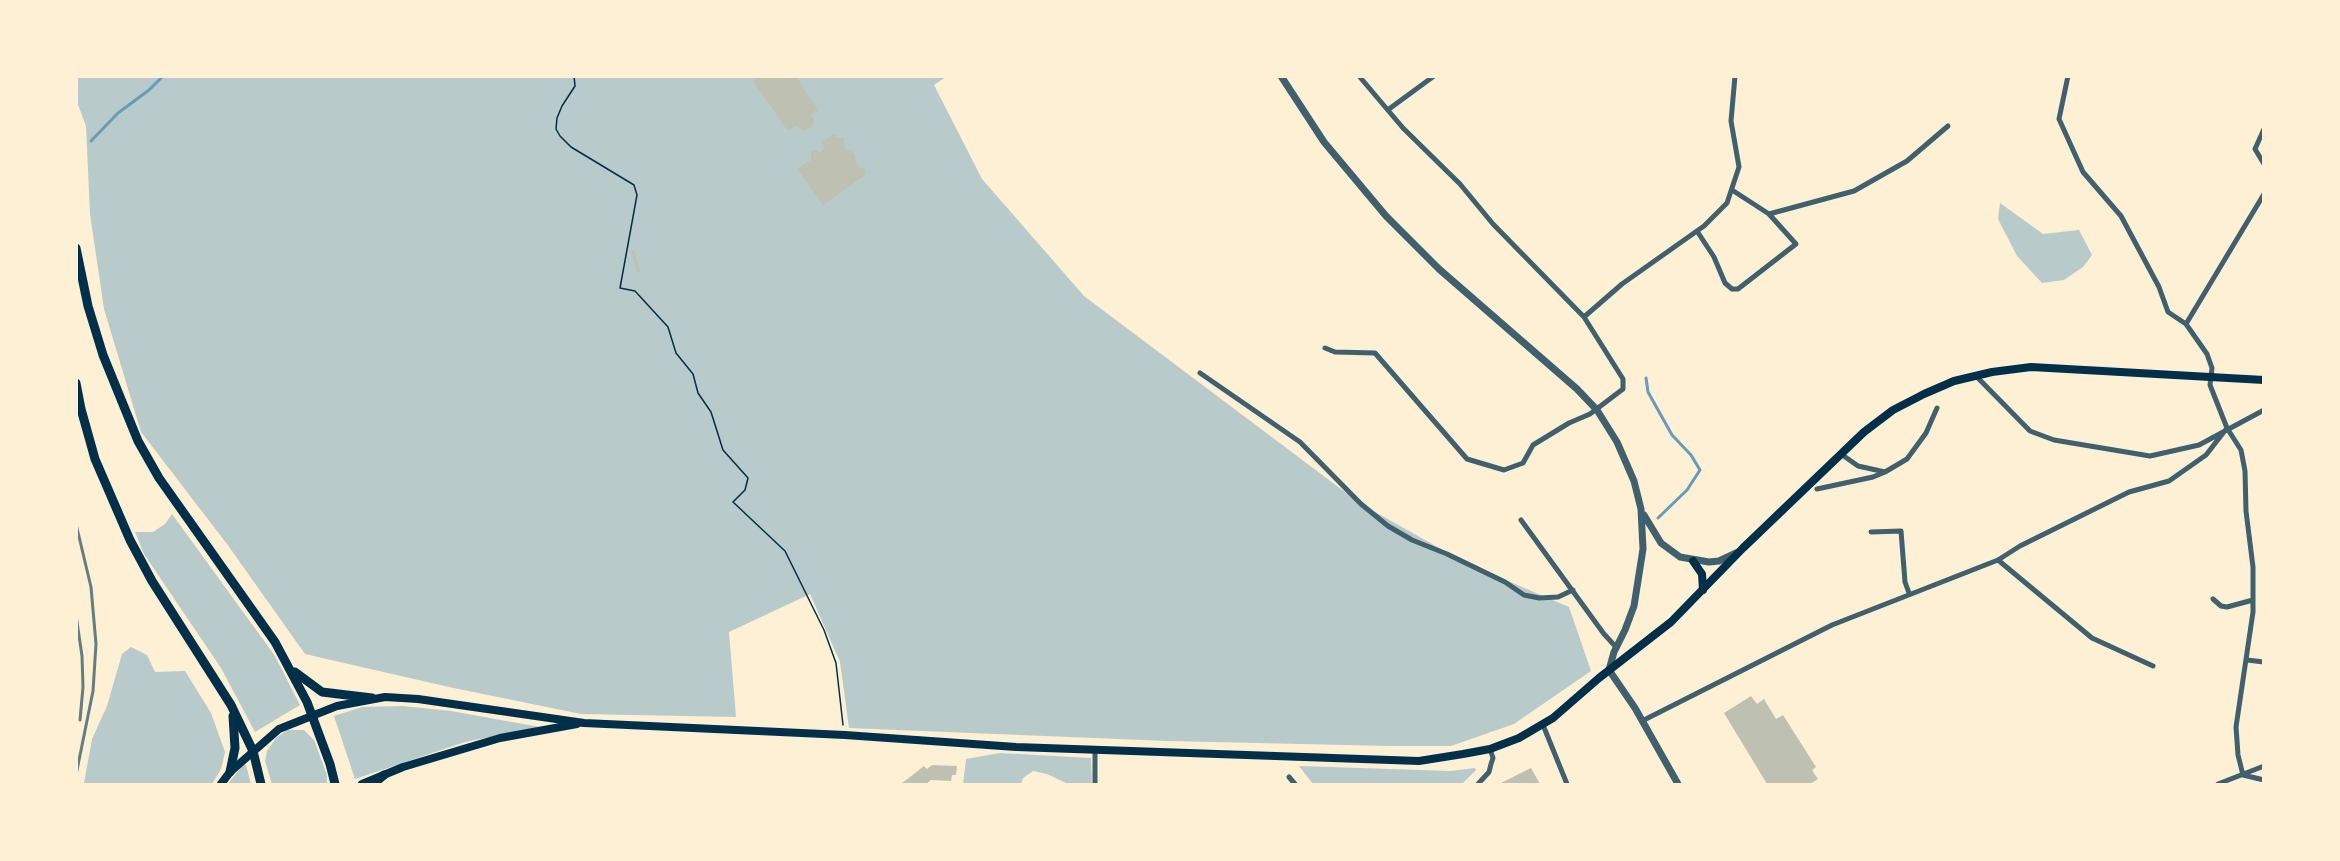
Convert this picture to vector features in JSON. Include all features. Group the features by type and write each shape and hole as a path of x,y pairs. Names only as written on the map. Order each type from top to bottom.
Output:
{"highway":[{"path":"76,248 88,306 103,355 138,441 159,478 269,633 288,665 312,714 335,784"},
{"path":"76,382 95,459 130,540 152,581 231,705 253,752 261,784"},
{"path":"288,665 301,678 322,692 372,698"},
{"path":"230,772 235,748 231,705"},
{"path":"373,784 384,775"}],"main road":[{"path":"221,784 230,772 279,729 312,714 372,698 418,699 584,723 844,735 1095,751 1419,760 1442,758 1490,748 1519,738 1543,725 1671,622 1743,548 1864,432 1893,410 1924,394 1954,381 1992,372 2031,367 2264,380"},
{"path":"1693,561 1702,574 1703,590"},
{"path":"362,784 500,738 584,723"}],"street":[{"path":"1281,76 1324,142 1386,216 1439,269 1536,352 1597,410 1617,442 1634,481 1642,512 1643,549 1637,594 1609,670 1642,721 1678,784"},
{"path":"1325,348 1335,352 1375,353 1467,459 1504,470 1522,464 1533,445 1569,423 1597,410 1623,389 1623,379 1584,317 1493,224 1460,184 1403,128 1359,76"},
{"path":"1389,109 1434,76"},
{"path":"1584,317 1622,284 1697,231 1727,203 1739,167 1731,121 1735,76"},
{"path":"2068,76 2059,119 2083,172 2121,216 2158,287 2168,312 2186,324 2207,354 2212,368 2210,385 2227,429 2241,450 2253,567 2253,600 2247,660 2236,727 2238,755 2243,775"},
{"path":"1769,214 1854,191 1907,161 1948,126"},
{"path":"2264,129 2255,149 2264,164"},
{"path":"1697,231 1714,257 1725,283 1732,289 1738,289 1796,244 1769,214 1732,190"},
{"path":"2186,324 2264,194"},
{"path":"1200,373 1300,442 1361,504 1388,526 1412,540 1495,577 1524,595 1539,598 1558,597 1573,590"},
{"path":"1976,376 2031,430 2054,440 2150,456 2199,445 2264,410"},
{"path":"1817,489 1873,477 1907,459 1926,433 1937,408"},
{"path":"1642,721 1832,625 1998,560 2020,546 2129,492 2169,481 2206,455 2227,429"},
{"path":"1841,454 1858,466 1886,472"},
{"path":"1642,512 1666,548 1680,557 1693,561 1719,561 1743,548"},
{"path":"1521,520 1604,634 1616,647"},
{"path":"1871,532 1902,531 1905,582 1910,593"},
{"path":"1998,560 2092,638 2153,666"},
{"path":"2213,599 2221,606 2227,607 2253,600"},
{"path":"2247,660 2264,662"},
{"path":"1543,725 1567,784"},
{"path":"1478,784 1489,772 1493,758 1490,748"},
{"path":"1095,751 1095,784"},
{"path":"2218,784 2264,766"},
{"path":"2243,775 2264,780"},
{"path":"1289,777 1295,784"}],"path":[{"path":"574,76 575,86 562,106 557,118 556,129 571,147 634,185 637,195 620,288 635,291 668,327 676,353 693,374 698,393 711,412 723,450 748,478 745,490 733,502 785,551 824,630 836,663 844,735"}],"shaded area":[{"path":"77,76 946,77 934,85 982,179 1084,296 1361,504 1466,563 1569,607 1591,671 1514,724 1451,746 1391,746 1167,741 849,728 840,662 810,594 729,632 736,717 581,714 305,654 227,544 141,432 104,309 90,214 86,126 77,102"},
{"path":"2000,203 2043,234 2079,230 2092,255 2083,267 2064,280 2042,283 2017,256 1998,219"},
{"path":"172,514 275,656 300,705 255,732 221,668 144,554 135,532 153,532 165,524"},
{"path":"131,647 147,655 155,672 185,671 211,713 225,752 221,769 212,784 84,783 92,739 107,706 122,654"},
{"path":"403,706 451,711 540,727 465,742 355,779 334,716 362,707"},
{"path":"287,730 304,730 314,740 327,775 327,784 272,784 265,761 267,751 276,738"},
{"path":"1000,753 1091,758 1092,784 1068,784 1047,774 1033,771 1023,778 1021,784 963,784 966,759"},
{"path":"243,765 246,765 251,784 228,784"},
{"path":"1299,766 1450,771 1475,768 1476,770 1462,784 1313,784"}],"building":[{"path":"759,76 796,76 818,110 811,114 814,120 812,127 803,131 795,126 788,131 753,81"},
{"path":"834,134 837,138 844,138 845,148 855,154 855,161 866,172 823,205 797,169 811,160 813,150 819,153 825,149 822,142"},
{"path":"634,250 640,272 638,273 631,251"},
{"path":"1751,696 1757,704 1764,699 1776,719 1783,715 1816,767 1812,770 1818,779 1810,784 1767,784 1724,713"},
{"path":"932,765 957,766 956,775 952,775 951,781 931,780 926,784 901,784 924,766 927,769"},
{"path":"1531,768 1540,784 1499,784"}],"waterway":[{"path":"91,141 118,113 149,90 163,76"},
{"path":"1646,378 1648,392 1672,435 1691,455 1700,470 1687,490 1658,518"}],"railway":[{"path":"76,524 91,587 96,644 93,691 76,775"},
{"path":"76,615 82,656 83,687 80,720"}]}
